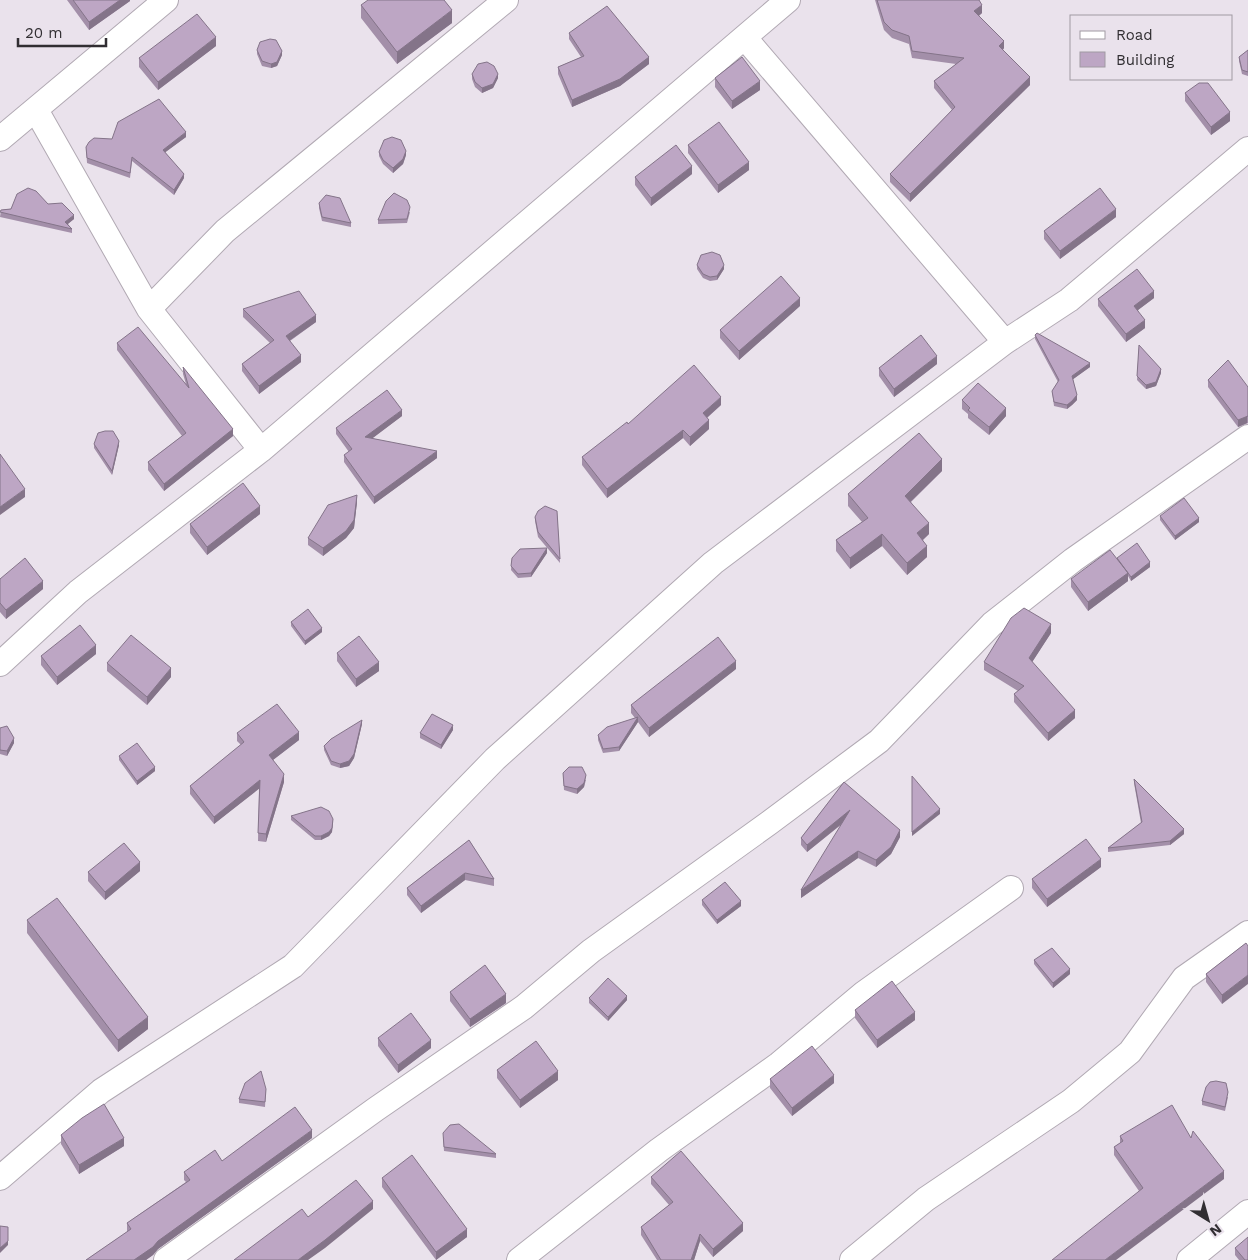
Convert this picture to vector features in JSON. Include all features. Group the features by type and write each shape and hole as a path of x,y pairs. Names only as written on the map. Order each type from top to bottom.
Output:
{"street":[{"path":"0,139 166,0"},
{"path":"149,309 225,231 506,0"},
{"path":"0,664 78,592 261,450 788,0"},
{"path":"745,38 1005,342"},
{"path":"36,110 149,309 261,450"},
{"path":"0,1178 101,1091 293,966 495,759 713,563 1005,342 1069,300 1248,149"},
{"path":"166,1260 376,1109 524,1007 591,951 879,741 992,624 1074,560 1248,437"},
{"path":"519,1260 659,1150 779,1064 864,993 1011,888"},
{"path":"852,1260 926,1199 1071,1101 1130,1052 1184,978 1248,932"},
{"path":"1189,1260 1248,1212"}],"building":[{"path":"73,0 120,0 89,22"},
{"path":"368,0 444,0 452,10 397,52 361,5"},
{"path":"877,0 979,0 982,5 974,11 1004,41 999,46 1030,77 910,194 890,174 955,107 934,81 964,58 912,51 909,36 892,30 884,22"},
{"path":"607,6 649,57 620,79 572,100 558,67 584,56 569,33"},
{"path":"197,14 216,37 158,82 139,58"},
{"path":"270,39 276,40 282,51 277,62 271,64 262,61 257,50 260,42"},
{"path":"1248,50 1248,72 1242,70 1239,57"},
{"path":"742,57 760,81 732,101 715,78"},
{"path":"487,62 494,66 498,74 493,84 482,88 475,82 472,74 478,64"},
{"path":"1199,83 1208,83 1230,112 1211,127 1185,93"},
{"path":"159,99 186,132 163,150 184,174 174,190 132,157 130,173 87,158 86,147 89,142 94,138 112,139 118,122"},
{"path":"719,122 749,162 718,185 688,145"},
{"path":"392,137 401,140 406,151 403,159 393,168 383,160 379,152 384,140"},
{"path":"676,145 692,166 651,198 635,177"},
{"path":"28,188 36,191 48,204 62,203 74,215 65,222 72,229 0,212 1,210 11,209 17,194"},
{"path":"1100,188 1116,209 1060,251 1044,231"},
{"path":"394,193 407,200 410,207 407,219 378,220 386,201"},
{"path":"326,195 340,198 351,223 322,217 319,203"},
{"path":"712,252 720,255 724,265 717,276 710,277 703,274 697,265 701,255"},
{"path":"1137,269 1154,291 1134,306 1145,320 1126,334 1098,299"},
{"path":"781,276 800,298 739,351 720,330"},
{"path":"299,291 316,315 286,336 301,355 259,386 242,364 274,340 243,309"},
{"path":"138,327 189,388 183,367 233,429 164,484 148,462 186,433 117,343"},
{"path":"1037,333 1090,363 1072,376 1077,395 1067,405 1054,402 1052,391 1059,380 1035,335"},
{"path":"921,335 937,356 894,389 879,368"},
{"path":"1139,345 1161,369 1156,382 1146,385 1137,376"},
{"path":"1228,360 1248,387 1248,416 1238,420 1208,380"},
{"path":"694,365 721,397 703,413 709,420 690,437 683,430 607,489 582,457 627,422 628,424"},
{"path":"978,383 1006,408 989,427 968,410 970,408 962,400"},
{"path":"387,390 402,410 365,437 437,451 374,497 344,455 352,449 336,428"},
{"path":"113,431 119,441 112,471 94,444 98,433"},
{"path":"919,433 942,459 905,496 929,523 917,533 927,546 907,563 882,534 850,558 836,540 868,518 848,494"},
{"path":"0,454 25,489 0,507"},
{"path":"243,483 260,506 207,547 190,524"},
{"path":"357,495 354,520 346,531 323,548 308,538 328,505"},
{"path":"1184,498 1199,518 1175,536 1160,516"},
{"path":"545,506 557,511 560,559 538,532 535,517 538,511"},
{"path":"1137,543 1150,562 1131,577 1117,558"},
{"path":"547,548 531,573 518,574 511,566 512,558 520,549"},
{"path":"1110,550 1128,573 1088,602 1071,579"},
{"path":"25,558 43,581 6,610 0,603 0,579"},
{"path":"1024,608 1051,624 1029,658 1075,710 1048,733 1014,694 1024,686 984,662 1011,618"},
{"path":"308,609 322,628 305,641 291,622"},
{"path":"80,625 96,645 57,677 41,656"},
{"path":"131,635 171,668 147,697 107,663"},
{"path":"359,636 379,662 356,679 337,653"},
{"path":"718,637 736,661 649,728 631,705"},
{"path":"277,704 299,732 269,755 284,774 266,834 258,833 260,780 214,817 190,786 244,742 237,733"},
{"path":"432,714 453,725 441,745 420,733"},
{"path":"638,717 619,747 603,749 598,735 607,727"},
{"path":"362,720 354,754 349,761 340,764 331,761 324,746 331,739"},
{"path":"7,726 14,738 7,751 0,750 0,728"},
{"path":"137,743 155,767 137,781 119,756"},
{"path":"569,767 582,767 586,775 584,783 577,789 564,786 563,773"},
{"path":"912,776 940,809 912,832"},
{"path":"1134,779 1184,829 1170,841 1108,848 1142,822"},
{"path":"844,782 900,830 891,847 876,860 858,851 801,890 850,810 807,845 801,838"},
{"path":"321,807 329,811 333,819 332,828 321,836 315,836 291,816"},
{"path":"1086,839 1101,859 1047,899 1032,879"},
{"path":"469,840 494,879 465,873 421,906 407,888"},
{"path":"124,843 140,862 105,892 88,872"},
{"path":"725,882 741,901 717,920 702,900"},
{"path":"57,898 148,1017 118,1040 27,920"},
{"path":"1246,943 1248,946 1248,975 1222,995 1206,974"},
{"path":"1052,948 1070,969 1053,983 1034,960"},
{"path":"485,965 506,994 470,1019 450,992"},
{"path":"608,978 627,996 608,1017 589,998"},
{"path":"892,981 915,1012 877,1040 855,1010"},
{"path":"411,1013 431,1040 398,1065 378,1038"},
{"path":"536,1041 558,1071 520,1100 497,1070"},
{"path":"812,1046 834,1075 792,1108 770,1079"},
{"path":"261,1071 266,1089 265,1102 239,1099 245,1083"},
{"path":"1210,1082 1226,1083 1228,1092 1225,1107 1202,1101 1206,1087"},
{"path":"104,1104 124,1138 79,1165 61,1135 82,1118"},
{"path":"1172,1105 1191,1138 1193,1131 1224,1171 1105,1260 1052,1260 1143,1188 1114,1147 1123,1141 1120,1136"},
{"path":"295,1107 312,1130 158,1241 153,1247 134,1260 86,1260 131,1229 127,1223 190,1180 184,1172 215,1150 222,1161"},
{"path":"459,1124 496,1154 444,1147 443,1133 450,1125"},
{"path":"681,1151 743,1223 713,1249 700,1234 691,1260 661,1260 641,1227 673,1202 651,1177"},
{"path":"412,1155 467,1229 436,1252 382,1178"},
{"path":"356,1180 373,1201 298,1260 234,1260 302,1209 308,1217"},
{"path":"0,1226 8,1227 8,1241 0,1248"},
{"path":"1248,1237 1248,1260 1245,1260 1235,1248"}]}
